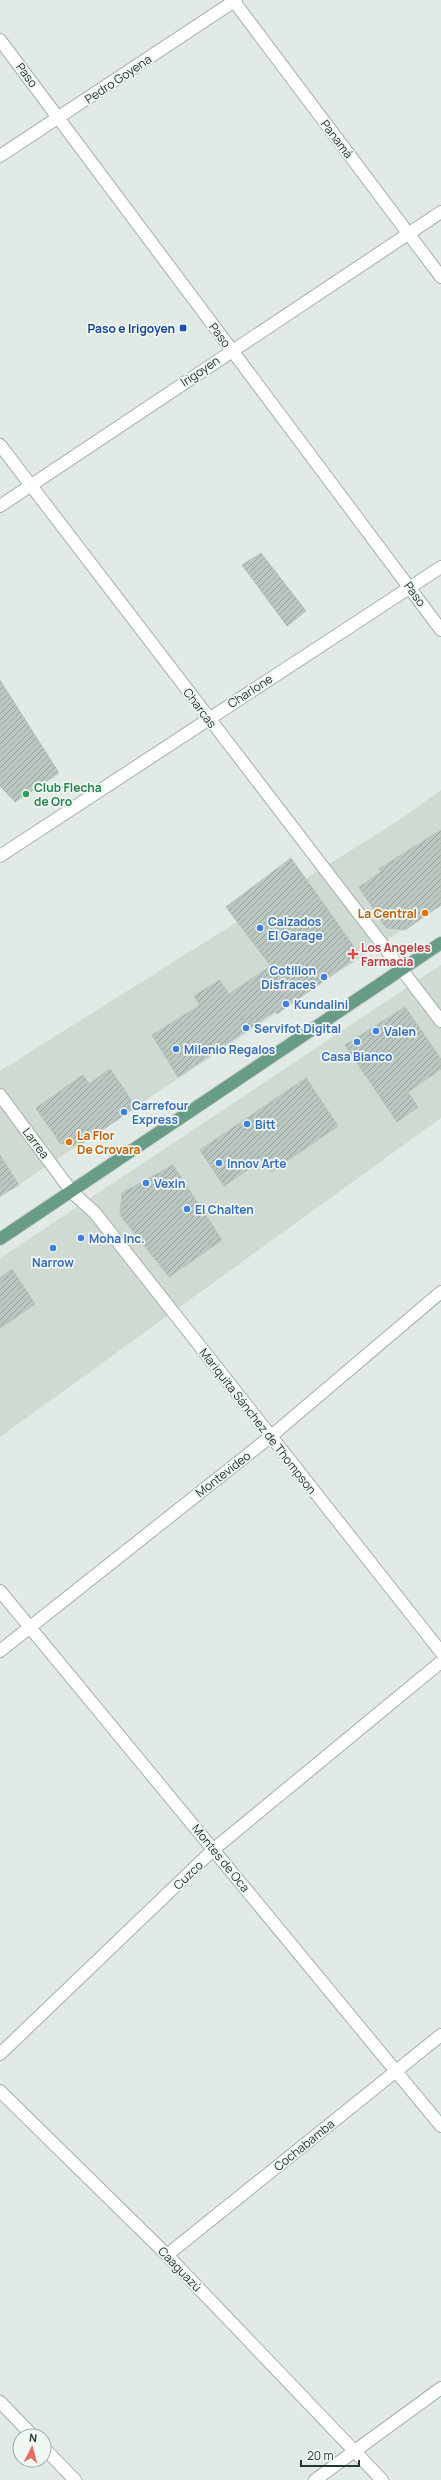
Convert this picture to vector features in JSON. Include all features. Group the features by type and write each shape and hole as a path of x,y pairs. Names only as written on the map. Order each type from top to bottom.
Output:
{"main road":[{"path":"0,1239 72,1192 105,1167 441,943"}],"street":[{"name":"Pedro Goyena","path":"0,156 234,0"},
{"name":"Panamá","path":"234,0 441,277"},
{"name":"Paso","path":"0,40 441,630"},
{"name":"Irigoyen","path":"0,506 231,350 441,212"},
{"name":"Charcas","path":"0,445 441,1021"},
{"name":"Charlone","path":"0,856 208,718 441,567"},
{"name":"Larrea","path":"0,1095 72,1192"},
{"name":"Mariquita Sánchez de Thompson","path":"72,1192 95,1213 270,1437 441,1652"},
{"name":"Montevideo","path":"0,1651 270,1437 441,1292"},
{"name":"Montes de Oca","path":"0,1591 441,2126"},
{"name":"Cuzco","path":"0,2054 214,1849 441,1662"},
{"name":"Cochabamba","path":"167,2255 441,2035"},
{"name":"Caaguazú","path":"0,2091 167,2255 382,2480"},
{"path":"315,2480 441,2388"},
{"path":"0,2402 25,2428"},
{"path":"52,2456 75,2480"}],"shaded area":[{"path":"441,790 441,904 0,1197 0,1071 396,822"},
{"path":"441,965 441,1118 0,1437 0,1258"}],"building":[{"path":"261,553 306,611 287,626 242,565"},
{"path":"0,680 59,773 15,802 0,786"},
{"path":"441,830 441,905 405,930 386,928 359,887 381,872 379,869"},
{"path":"291,858 360,955 277,1014 275,1011 178,1077 152,1035 200,1005 194,996 219,980 229,994 271,966 226,907"},
{"path":"405,1007 441,1059 441,1069 408,1092 418,1107 397,1122 345,1045"},
{"path":"110,1069 136,1107 79,1146 60,1143 36,1108 83,1075 89,1084"},
{"path":"306,1078 338,1126 271,1172 262,1160 224,1186 200,1150"},
{"path":"0,1155 19,1185 0,1196"},
{"path":"173,1165 222,1240 169,1277 120,1215 122,1193"},
{"path":"12,1269 35,1304 0,1328 0,1278"}],"place":[{"name":"Paso e Irigoyen","path":"183,328"},
{"name":"Club Flecha de Oro","path":"26,794"},
{"name":"La Central","path":"425,913"},
{"name":"Calzados El Garage","path":"260,928"},
{"name":"Los Angeles Farmacia","path":"353,954"},
{"name":"Cotillon Disfraces","path":"324,977"},
{"name":"Kundalini","path":"286,1004"},
{"name":"Servifot Digital","path":"246,1028"},
{"name":"Valen","path":"376,1031"},
{"name":"Casa Bianco","path":"357,1042"},
{"name":"Milenio Regalos","path":"176,1049"},
{"name":"Carrefour Express","path":"124,1112"},
{"name":"Bitt","path":"247,1124"},
{"name":"La Flor De Crovara","path":"69,1142"},
{"name":"Innov Arte","path":"219,1163"},
{"name":"Vexin","path":"146,1183"},
{"name":"El Chalten","path":"187,1209"},
{"name":"Moha Inc.","path":"81,1238"},
{"name":"Narrow","path":"53,1248"}]}
